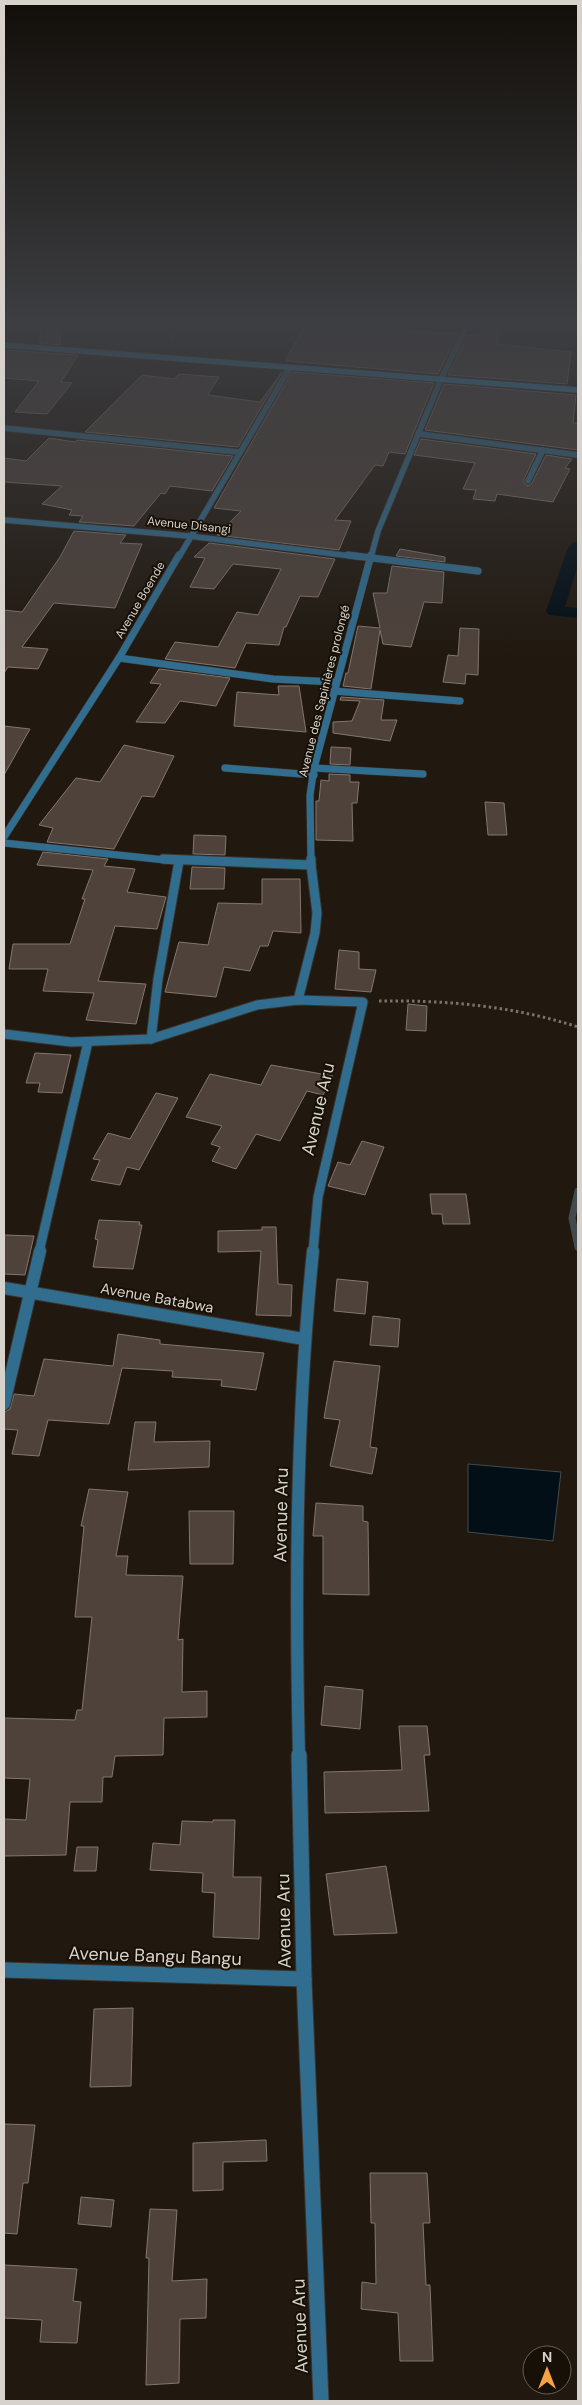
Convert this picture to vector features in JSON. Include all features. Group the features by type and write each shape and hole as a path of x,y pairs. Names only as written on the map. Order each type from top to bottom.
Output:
{"street":[{"path":"45,432 238,452"},
{"name":"Avenue Boende","path":"4,837 119,658 250,432"},
{"path":"420,434 578,455"},
{"name":"Avenue des Sapinières prolongé","path":"298,1000 315,933 318,913 311,865 310,795 314,771 336,682 378,531 420,434"},
{"path":"528,481 544,450"},
{"name":"Avenue Disangi","path":"4,520 189,536 371,556 478,571"},
{"path":"119,658 273,679 336,682"},
{"path":"334,691 460,701"},
{"path":"225,768 423,774"},
{"path":"4,843 179,861 311,865"},
{"path":"152,1039 158,979 179,861"},
{"path":"4,1034 88,1042 152,1039 257,1005 298,1000 363,1002"},
{"name":"Avenue Aru","path":"321,2401 304,1979 298,1679 298,1520 304,1339 318,1197 363,1002"},
{"path":"4,1404 32,1291 88,1042"},
{"name":"Avenue Batabwa","path":"4,1288 32,1291 304,1339"},
{"name":"Avenue Bangu Bangu","path":"4,1970 304,1979"}],"path":[{"path":"363,1002 418,1000 500,1009 561,1021 578,1027"}],"shaded area":[{"path":"468,1464 561,1472 553,1541 468,1532"}],"building":[{"path":"87,432 247,432 238,447"},
{"path":"257,432 414,432 405,454 389,452 383,466 375,465 335,520 351,521 339,550 217,535 241,511 214,508"},
{"path":"442,432 578,432 578,450"},
{"path":"49,438 233,456 212,491 170,486 165,494 161,493 134,526 79,522 83,516 69,515 72,510 42,504 62,486 4,482 4,458 26,461"},
{"path":"421,439 536,454 524,479 524,483 528,486 532,483 546,455 572,459 565,468 570,469 553,502 497,494 495,501 473,499 476,490 463,489 475,463 414,455"},
{"path":"74,531 126,535 120,543 142,544 115,608 54,603 22,647 48,649 38,669 8,667 4,673 4,610 22,612 60,557"},
{"path":"209,543 335,559 318,597 300,596 286,627 284,627 279,645 246,643 235,668 165,659 175,642 218,647 237,612 258,615 281,569 233,564 214,589 190,587 205,558 194,557"},
{"path":"400,549 445,557 445,562 396,556"},
{"path":"392,566 444,572 442,603 424,602 411,647 383,644 380,630 371,689 343,686 346,673 348,673 358,626 380,628 373,593 387,593"},
{"path":"460,628 479,629 478,675 466,674 465,684 443,682 448,655 458,656"},
{"path":"159,669 230,678 216,706 180,701 165,723 136,722 161,684 150,683"},
{"path":"278,686 299,686 306,732 234,726 237,692 279,695"},
{"path":"341,697 384,700 381,720 397,720 390,741 333,733 333,722 352,721 360,701 340,700"},
{"path":"4,726 30,729 4,775"},
{"path":"124,745 174,756 154,797 142,796 114,849 47,842 53,828 39,825 76,778 100,782"},
{"path":"331,747 351,748 350,765 330,764"},
{"path":"329,774 350,775 350,782 359,782 357,803 352,803 353,841 316,840 316,801 319,801 321,780 329,781"},
{"path":"485,802 504,803 507,835 488,835"},
{"path":"194,835 226,836 225,855 193,854"},
{"path":"43,852 108,859 104,866 135,869 127,892 166,897 157,929 115,926 98,981 146,984 136,1024 86,1020 94,993 43,991 48,969 9,969 13,944 70,944 85,899 82,899 93,870 37,865"},
{"path":"192,867 225,868 224,889 190,889"},
{"path":"262,879 300,879 301,933 273,931 268,946 260,946 250,971 224,967 216,997 165,992 179,942 208,945 218,903 262,904"},
{"path":"339,950 359,952 359,969 376,970 371,992 335,989"},
{"path":"408,1004 427,1006 426,1031 406,1030"},
{"path":"35,1053 71,1055 62,1093 38,1092 40,1083 26,1083"},
{"path":"271,1065 333,1076 323,1095 307,1091 280,1141 256,1134 236,1169 212,1161 220,1147 211,1144 222,1126 186,1117 210,1074 261,1085"},
{"path":"156,1093 178,1098 139,1170 127,1167 120,1185 91,1180 100,1160 93,1159 108,1133 130,1139"},
{"path":"362,1141 384,1147 365,1195 328,1186 338,1162 350,1165"},
{"path":"430,1194 466,1194 470,1224 443,1224 442,1214 432,1214"},
{"path":"99,1220 140,1222 139,1225 142,1225 133,1269 93,1267 98,1240 95,1239"},
{"path":"262,1227 276,1227 278,1284 292,1285 291,1316 256,1315 261,1251 218,1252 218,1231 262,1230"},
{"path":"4,1235 34,1236 25,1275 4,1274"},
{"path":"337,1279 368,1282 365,1314 334,1311"},
{"path":"373,1316 400,1319 398,1347 370,1345"},
{"path":"118,1334 160,1340 160,1344 264,1353 256,1390 221,1386 222,1380 172,1377 173,1371 122,1368 109,1424 48,1420 39,1456 12,1454 18,1430 4,1429 4,1412 10,1409 14,1394 34,1396 44,1359 113,1366"},
{"path":"334,1361 380,1366 370,1447 377,1448 372,1474 330,1466 340,1420 324,1418"},
{"path":"135,1422 156,1422 154,1442 210,1441 209,1467 128,1470"},
{"path":"89,1489 128,1492 116,1556 128,1556 126,1575 183,1576 178,1640 183,1639 182,1692 207,1691 207,1717 164,1718 163,1755 115,1756 112,1777 103,1777 102,1802 70,1802 66,1855 4,1856 4,1819 26,1820 30,1779 4,1778 4,1718 75,1720 77,1710 82,1710 92,1617 75,1617 84,1526 81,1526"},
{"path":"316,1503 363,1506 363,1521 368,1522 369,1595 323,1594 323,1536 313,1536"},
{"path":"189,1511 234,1511 233,1564 190,1564"},
{"path":"325,1686 363,1690 360,1729 321,1725"},
{"path":"399,1726 427,1726 430,1755 424,1755 429,1811 325,1813 324,1772 402,1770"},
{"path":"213,1820 235,1820 233,1877 261,1877 259,1939 213,1937 215,1893 202,1892 203,1873 150,1870 153,1843 180,1845 182,1821 213,1822"},
{"path":"77,1847 98,1847 96,1871 74,1871"},
{"path":"386,1866 397,1933 334,1935 326,1874"},
{"path":"133,2008 131,2086 90,2087 94,2009"},
{"path":"4,2124 35,2125 28,2183 23,2183 17,2234 4,2233"},
{"path":"266,2140 267,2161 223,2162 223,2190 193,2191 193,2143"},
{"path":"370,2173 427,2173 430,2223 423,2223 426,2285 430,2285 433,2361 400,2361 398,2313 361,2309 362,2282 376,2284 375,2223 371,2223"},
{"path":"81,2197 114,2200 111,2227 78,2224"},
{"path":"150,2209 177,2210 172,2281 207,2279 206,2318 180,2319 179,2383 146,2385 149,2258 146,2258"},
{"path":"4,2265 77,2269 73,2301 81,2302 77,2343 40,2342 42,2320 4,2318"}],"waterway":[{"path":"578,546 555,611 578,613"},
{"path":"578,1191 572,1218 578,1247"}]}
